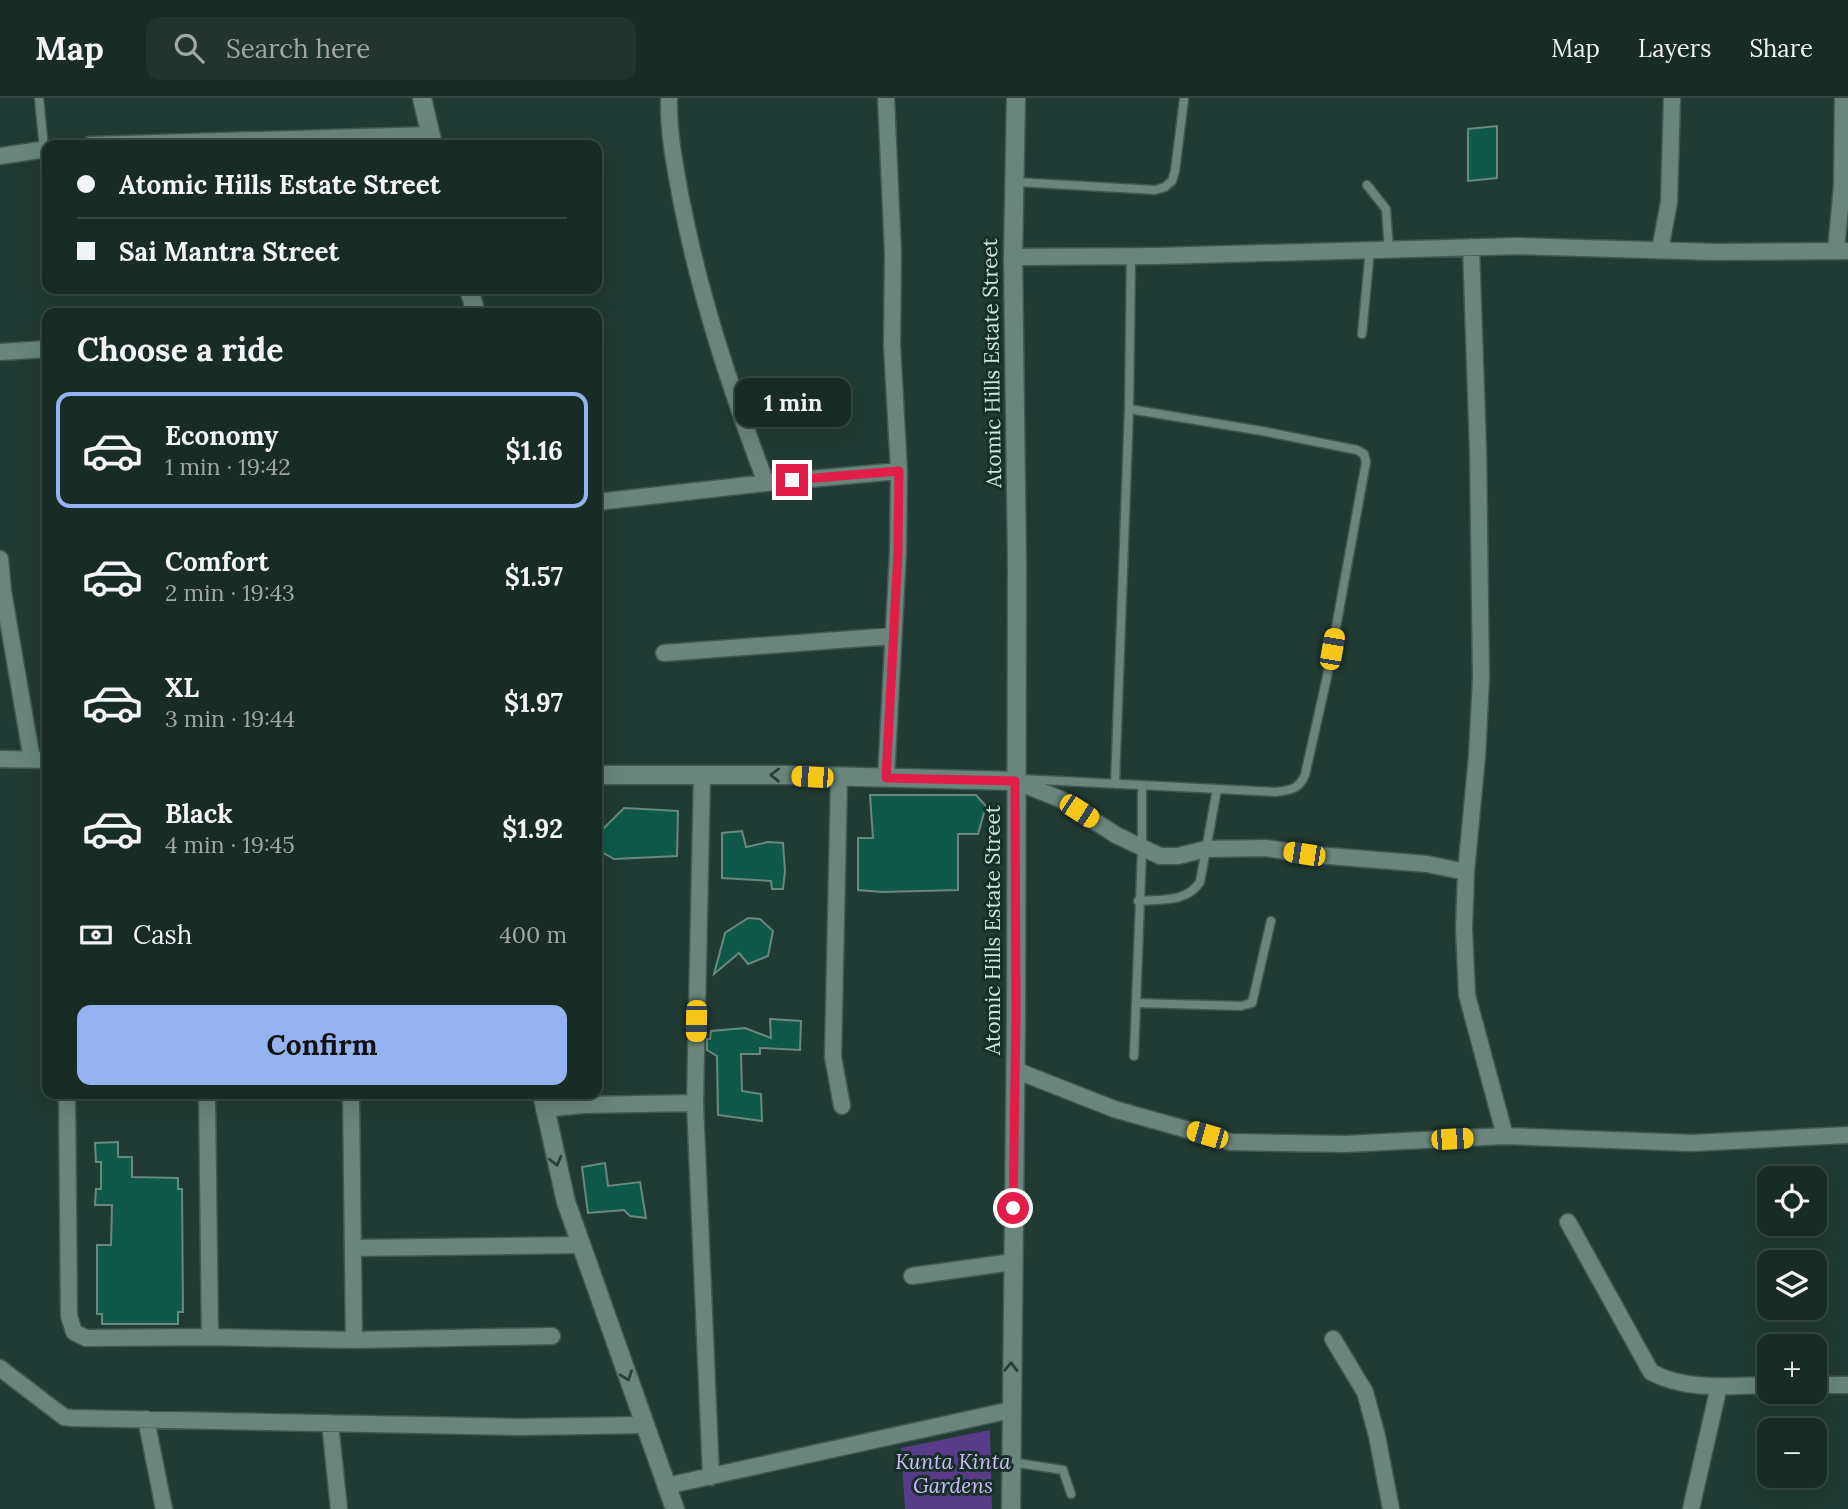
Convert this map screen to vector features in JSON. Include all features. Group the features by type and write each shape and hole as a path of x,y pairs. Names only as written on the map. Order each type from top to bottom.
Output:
{"main road":[{"path":"422,98 432,140"},
{"name":"Atomic Hills Estate Street","path":"1011,1509 1017,566 1013,257 1016,98"},
{"path":"602,775 1015,780"},
{"path":"543,1101 566,1202 675,1509"}],"street":[{"path":"669,98 670,138 690,244 717,345 766,483"},
{"path":"886,98 893,253 891,346 899,471 898,552 886,778"},
{"path":"1660,250 1669,202 1672,98"},
{"path":"1013,257 1519,246 1842,251 1843,98"},
{"path":"0,156 42,150"},
{"path":"1471,247 1481,678 1477,756 1465,872 1464,929 1467,995 1505,1136"},
{"path":"0,352 42,349"},
{"path":"602,501 899,471"},
{"path":"0,559 3,591 40,760 0,759"},
{"path":"664,653 892,636"},
{"path":"702,775 695,1103 711,1477"},
{"path":"839,778 833,1057 842,1106"},
{"path":"1015,780 1060,799 1142,849 1160,856 1178,856 1206,849 1266,848 1304,854 1427,864 1465,872"},
{"path":"1015,1070 1114,1109 1231,1142 1345,1144 1505,1136 1692,1143 1848,1135"},
{"path":"67,1099 69,1316 74,1332 86,1338 354,1340 552,1336"},
{"path":"208,1099 210,1337"},
{"path":"351,1099 354,1340"},
{"path":"543,1101 583,1105 695,1103"},
{"path":"1568,1222 1651,1372 1668,1381 1719,1386 1757,1385"},
{"path":"353,1248 580,1245"},
{"path":"912,1276 1013,1262"},
{"path":"1333,1339 1365,1392 1377,1436 1391,1509"},
{"path":"0,1368 64,1417 520,1427 645,1425"},
{"path":"1827,1385 1848,1385"},
{"path":"1691,1509 1719,1386"},
{"path":"666,1486 1011,1410"},
{"path":"146,1419 164,1509"},
{"path":"330,1423 339,1509"}],"lane":[{"path":"39,98 45,140"},
{"path":"1015,182 1142,190 1165,187 1172,181 1175,171 1184,99"},
{"path":"1367,185 1386,209 1389,250"},
{"path":"1362,334 1370,250"},
{"path":"1115,784 1129,409 1131,256"},
{"path":"1015,780 1276,792 1296,788 1302,783 1327,677 1366,458 1357,450 1129,409"},
{"path":"1134,1056 1142,786"},
{"path":"1138,901 1179,898 1191,893 1200,882 1217,789"},
{"path":"1136,1003 1241,1006 1252,1003 1271,921"},
{"path":"1011,1462 1063,1470 1071,1494"}],"green space":[{"name":"Kunta Kinta Gardens","path":"990,1430 992,1509 905,1509 901,1448"}],"building":[{"path":"1497,126 1497,178 1468,181 1468,129"},
{"path":"870,795 976,795 986,806 978,834 958,834 958,890 858,890 858,838 873,838"},
{"path":"624,808 678,811 677,856 614,859 602,852 602,830"},
{"path":"742,831 746,847 768,842 783,843 783,889 772,889 771,881 722,878 722,833"},
{"path":"748,918 760,919 773,931 768,956 748,964 739,953 714,974 725,933"},
{"path":"770,1019 801,1021 800,1050 760,1048 760,1054 741,1054 742,1091 761,1094 762,1121 718,1115 717,1056 707,1050 707,1039 710,1039 711,1031 745,1028 771,1038"},
{"path":"118,1142 118,1157 132,1157 132,1177 178,1178 178,1189 182,1189 183,1312 178,1312 178,1324 102,1324 102,1314 97,1314 97,1245 111,1245 112,1205 95,1205 96,1189 101,1189 101,1162 96,1162 95,1143"},
{"path":"605,1163 608,1186 640,1182 646,1218 630,1216 624,1210 588,1213 582,1167"}],"route":[{"path":"792,480 899,471 898,552 886,778 1015,781 1016,1017 1013,1208"}]}
